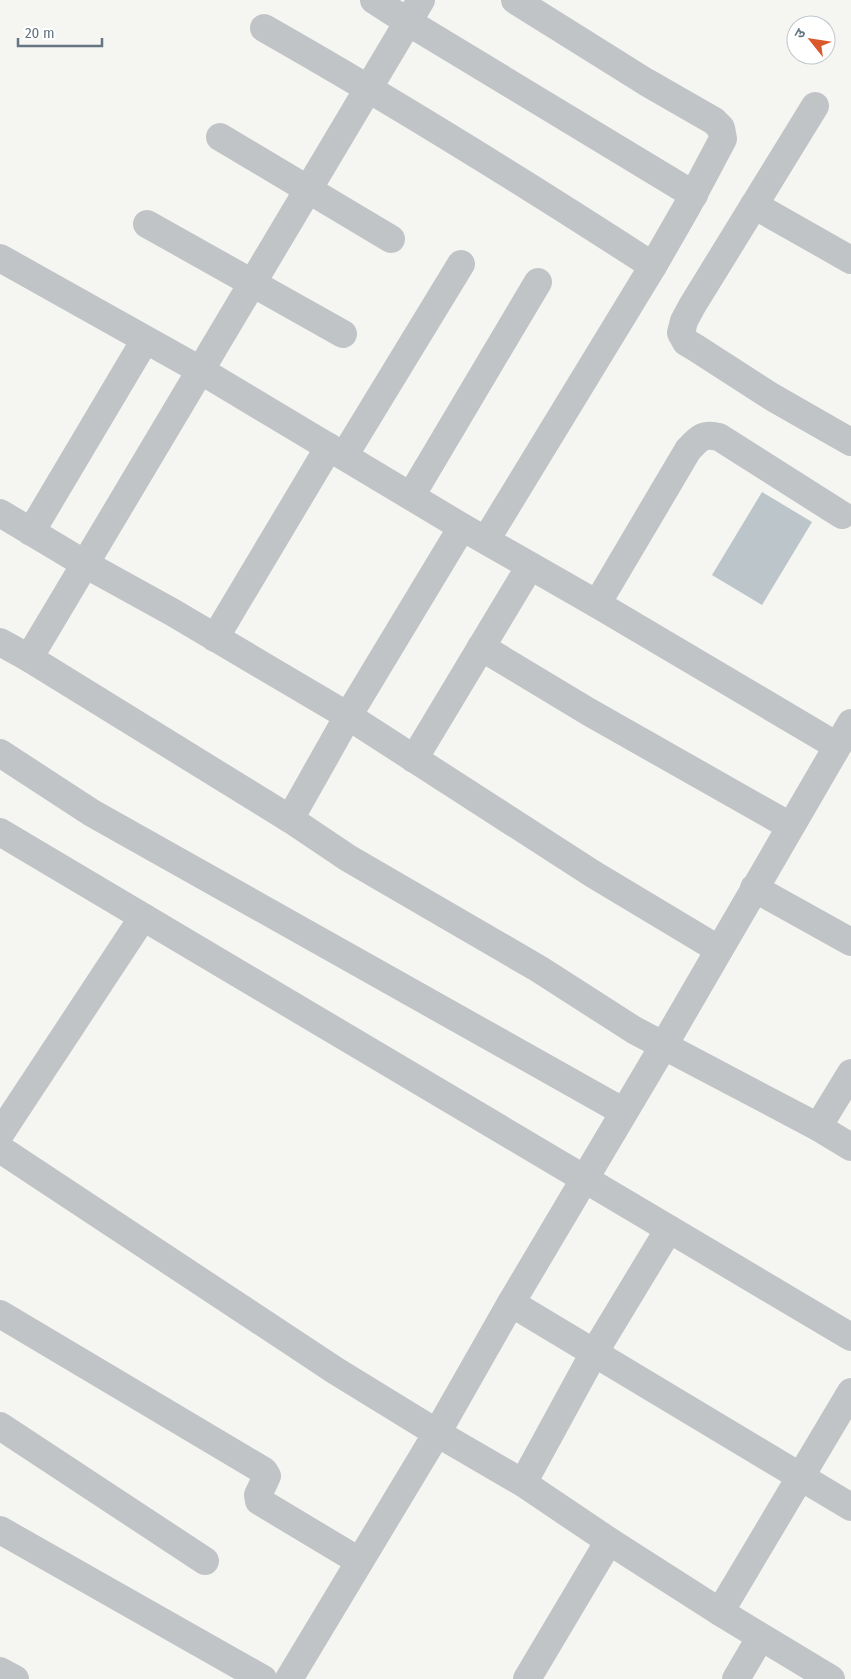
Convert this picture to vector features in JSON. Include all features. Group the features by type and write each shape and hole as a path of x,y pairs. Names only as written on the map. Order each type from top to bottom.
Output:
{"street":[{"path":"374,0 414,11 694,195"},
{"path":"486,540 694,195 723,139 721,128 714,121 646,82 515,0"},
{"path":"29,658 414,11"},
{"path":"264,28 368,87 570,212 652,266"},
{"path":"815,106 688,313 681,333 686,342 726,368 772,397 851,442"},
{"path":"220,137 391,239"},
{"path":"754,205 851,260"},
{"path":"146,224 342,334"},
{"path":"0,258 200,370 462,527 597,604 837,746"},
{"path":"215,638 336,451 461,264"},
{"path":"411,496 538,282"},
{"path":"31,532 145,340"},
{"path":"597,604 688,450 698,439 708,434 719,437 842,515"},
{"path":"0,513 84,564 348,716 593,874 718,949"},
{"path":"290,819 348,716 462,527"},
{"path":"414,759 530,566"},
{"path":"0,642 290,819 348,858 539,969 634,1030 851,1147"},
{"path":"481,647 589,712 790,826"},
{"path":"289,1679 437,1433 851,722"},
{"path":"0,753 92,813 624,1112"},
{"path":"0,832 851,1337"},
{"path":"754,888 851,942"},
{"path":"0,1134 143,917"},
{"path":"818,1128 851,1073"},
{"path":"0,1149 336,1371 437,1433 523,1482 609,1541 760,1638 831,1679"},
{"path":"523,1482 594,1353 669,1229"},
{"path":"511,1303 801,1476 851,1508"},
{"path":"0,1314 264,1472 267,1476 258,1495 259,1502 359,1561"},
{"path":"720,1612 850,1396"},
{"path":"0,1426 205,1561"},
{"path":"0,1530 264,1679"},
{"path":"527,1679 609,1541"},
{"path":"736,1679 760,1638"},
{"path":"0,1671 15,1679"}],"shaded area":[{"path":"762,492 812,522 762,605 712,575"}]}
